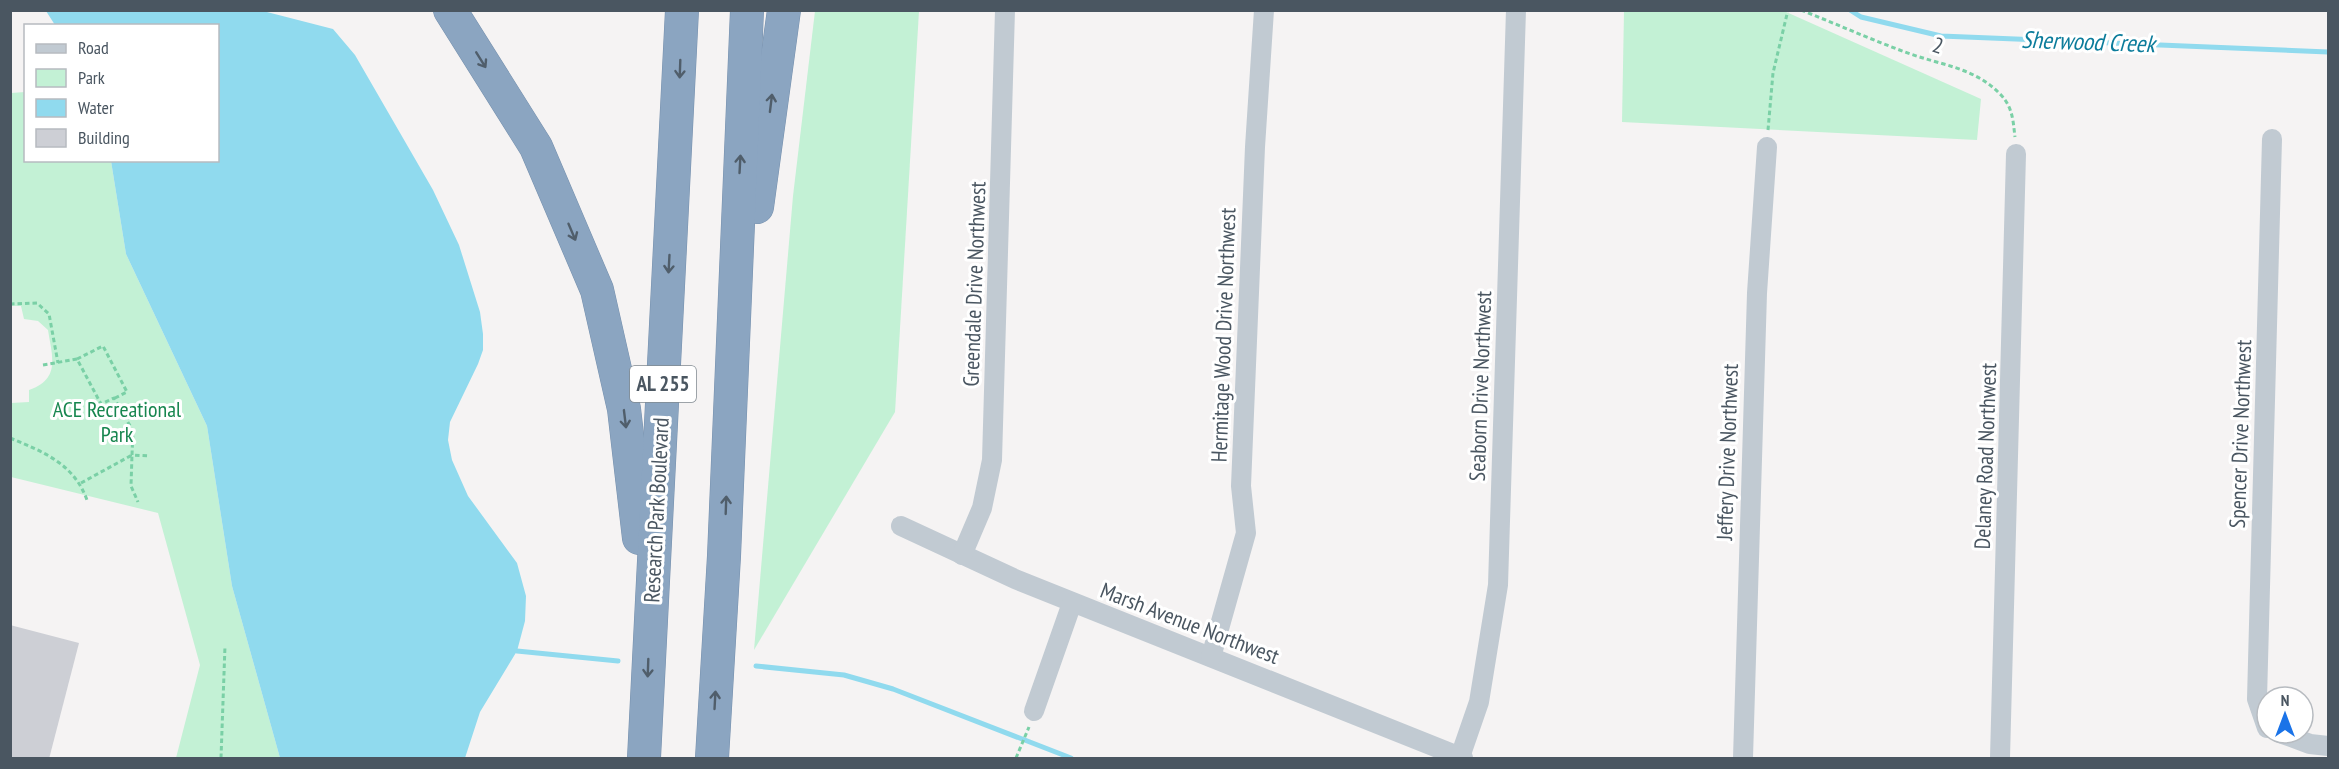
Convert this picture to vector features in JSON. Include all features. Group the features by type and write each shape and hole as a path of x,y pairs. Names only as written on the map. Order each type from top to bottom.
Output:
{"highway":[{"path":"450,10 536,147 597,290 624,409 649,632"},
{"name":"Research Park Boulevard","path":"644,759 682,10"},
{"name":"AL 255","path":"712,759 724,556 747,10"},
{"path":"728,432 784,10"}],"street":[{"name":"Greendale Drive Northwest","path":"962,555 982,508 992,460 1005,10"},
{"name":"Hermitage Wood Drive Northwest","path":"1211,657 1246,533 1241,486 1254,158 1264,10"},
{"name":"Seaborn Drive Northwest","path":"1461,758 1479,702 1498,585 1516,10"},
{"name":"Spencer Drive Northwest","path":"2257,685 2272,139"},
{"name":"Jeffery Drive Northwest","path":"1743,759 1757,293 1767,147"},
{"name":"Delaney Road Northwest","path":"2000,759 2016,154"},
{"name":"Marsh Avenue Northwest","path":"901,526 1072,603 1461,758"},
{"path":"1031,721 1072,603"}],"path":[{"path":"1767,147 1773,73 1788,10"},
{"name":"2","path":"1801,10 1907,53 1966,70 1988,83 2013,111 2016,154"},
{"path":"10,304 37,303 49,314 58,363"},
{"path":"43,365 77,359 103,346 127,392 101,404 77,359"},
{"path":"114,398 133,431 131,486 138,502"},
{"path":"10,438 51,455 81,483 87,500"},
{"path":"81,483 132,455 150,456"},
{"path":"221,759 225,645"},
{"path":"1016,759 1031,721"}],"green space":[{"path":"815,11 919,11 895,412 754,650 793,196"},
{"path":"1624,11 1784,11 1981,99 1977,140 1622,122"},
{"name":"ACE Recreational Park","path":"24,92 24,162 111,162 126,254 207,426 232,586 280,758 176,758 200,665 158,513 11,477 11,403 29,402 29,390 46,380 52,366 52,358 48,330 38,321 24,319 21,306 11,306 11,93"}],"water":[{"path":"46,11 263,11 333,29 355,55 433,190 459,245 480,312 483,334 483,350 478,364 450,422 448,440 452,460 468,496 517,563 526,596 525,621 517,651 480,712 465,758 280,758 232,586 207,426 126,254 111,162 219,162 219,24 54,24"}],"building":[{"path":"10,625 79,643 49,759 10,759"}],"waterway":[{"name":"Sherwood Creek","path":"1850,10 1861,17 1941,36 2328,52"},
{"path":"517,651 618,661"},
{"path":"756,666 844,675 893,689 1071,758"}]}
